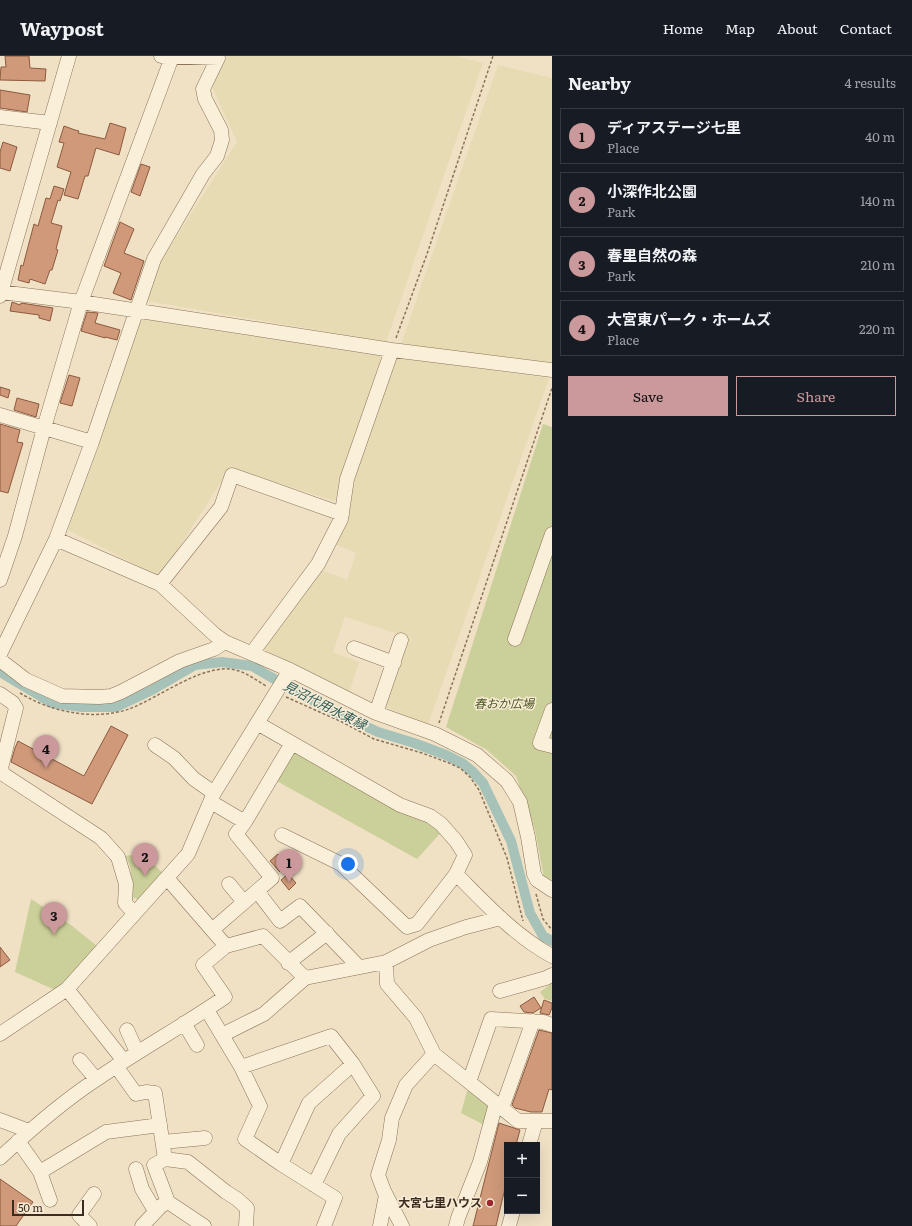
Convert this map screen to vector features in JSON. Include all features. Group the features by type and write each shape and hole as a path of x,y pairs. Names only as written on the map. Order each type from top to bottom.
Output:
{"street":[{"path":"69,56 0,293 81,302 392,350 552,370"},
{"path":"0,580 81,302 167,56 218,58 203,89 205,99 221,130 222,140 216,156 203,174 154,260 92,442 56,540 0,654"},
{"path":"0,117 50,123"},
{"path":"252,652 318,564 341,519 347,479 392,350"},
{"path":"0,415 92,442"},
{"path":"160,584 221,507 232,475 342,514"},
{"path":"515,639 552,534"},
{"path":"56,540 160,584 215,635 225,642 252,652 289,673 376,713 435,734 477,755 507,781 520,802 534,874 537,880 552,890"},
{"path":"376,713 401,640"},
{"path":"0,660 26,680 62,696 99,697 111,696 122,692 180,661 214,649 225,642"},
{"path":"354,648 394,663"},
{"path":"0,1033 66,990 188,854 212,798 257,723 280,693 289,673"},
{"path":"0,694 13,703 16,708 1,768 3,774 102,838 118,857 126,884 125,903 134,913"},
{"path":"552,710 540,743 552,746"},
{"path":"257,723 400,805 430,816 441,824 456,841 465,855 456,874 417,924 408,927 341,864 282,835"},
{"path":"212,930 272,878 236,834 245,822 292,743"},
{"path":"155,745 174,758 212,798 245,822"},
{"path":"456,874 501,918 537,948 552,956"},
{"path":"167,878 226,946"},
{"path":"229,884 244,902"},
{"path":"257,891 280,921 300,906 359,967"},
{"path":"222,1035 264,1014 305,978 386,962 429,940 466,927 501,918"},
{"path":"417,924 429,940"},
{"path":"288,963 327,933"},
{"path":"0,1158 58,1106 120,1063 225,997 203,965 226,946 263,936 288,963 305,978"},
{"path":"386,962 387,984 416,1018 434,1054 518,1121 552,1120"},
{"path":"500,991 552,975"},
{"path":"66,990 120,1063 136,1094 146,1092 155,1093 166,1159"},
{"path":"206,1010 241,1067 260,1106 245,1139 334,1198 324,1226"},
{"path":"469,1082 491,1019 533,1021 552,1025"},
{"path":"456,1226 499,1106 533,1021"},
{"path":"184,1023 197,1045"},
{"path":"127,1030 137,1052"},
{"path":"241,1067 331,1036 353,1064 373,1096 339,1134 314,1185"},
{"path":"402,1226 386,1195 378,1175 389,1140 392,1118 406,1085 434,1054"},
{"path":"80,1060 96,1079"},
{"path":"281,1164 309,1103 353,1064"},
{"path":"0,1120 29,1131"},
{"path":"531,1142 536,1121"},
{"path":"40,1172 106,1132 160,1125"},
{"path":"163,1142 205,1138"},
{"path":"18,1141 40,1172 50,1200"},
{"path":"204,1226 168,1202 154,1165 166,1159 188,1162 247,1208 246,1226"},
{"path":"136,1169 142,1189 155,1211"},
{"path":"90,1226 79,1215 94,1194"},
{"path":"380,1226 386,1195"},
{"path":"142,1226 155,1211 168,1202"},
{"path":"509,1226 512,1214"}],"path":[{"path":"392,350 427,254 492,56"},
{"path":"435,734 552,388"},
{"path":"280,693 342,722 374,739 422,753 449,763 460,768 470,777 480,790 507,858 523,923"},
{"path":"537,880 534,885 543,919 552,930"}],"shaded area":[{"path":"228,56 456,56 483,63 386,342 147,301 159,264 237,142 211,84"},
{"path":"498,65 552,78 552,363 401,344"},
{"path":"140,318 381,356 335,501 230,468 160,577 68,530"},
{"path":"396,357 549,378 428,725 383,706 405,636 345,617 333,652 359,662 349,693 262,649 319,569 347,580 356,553 335,544 348,518 355,475"}],"green space":[{"name":"春おか広場","path":"543,424 552,427 552,883 544,878 535,830 516,776 487,750 446,727"},
{"path":"295,749 445,828 417,859 275,780"},
{"path":"142,854 163,873 140,900 132,897 131,870 124,856"},
{"path":"31,899 71,925 97,946 55,990 15,972"},
{"path":"552,983 552,1001 545,999 540,992"},
{"path":"471,1089 491,1103 486,1126 461,1113 467,1091"}],"building":[{"path":"5,56 29,56 30,68 46,69 45,81 0,80 1,67 6,67"},
{"path":"0,90 30,95 27,112 0,108"},
{"path":"110,123 126,128 119,155 96,148 88,176 85,176 78,199 64,195 71,172 57,167 64,143 59,142 64,126 79,131 78,133 105,139"},
{"path":"3,142 17,147 10,171 0,168 0,152"},
{"path":"141,164 150,167 140,196 131,192"},
{"path":"54,186 64,189 60,201 58,200 51,223 62,226 56,249 58,250 52,270 50,270 45,284 30,279 29,283 18,280 21,265 23,266 34,224 38,226 46,198 50,199"},
{"path":"120,222 134,229 124,253 144,261 131,300 113,293 121,273 104,266"},
{"path":"12,302 20,305 21,303 53,308 50,321 39,318 39,315 10,311"},
{"path":"87,312 98,313 95,323 120,330 117,340 81,331"},
{"path":"69,375 80,378 72,406 60,403"},
{"path":"0,387 10,390 8,398 0,395"},
{"path":"17,398 39,404 36,417 14,410"},
{"path":"0,424 20,430 17,442 23,443 8,493 0,491"},
{"path":"111,726 128,735 92,804 11,762 18,741 84,776"},
{"path":"278,854 288,865 280,872 270,861"},
{"path":"288,874 296,883 289,890 281,880"},
{"path":"0,947 10,960 0,967"},
{"path":"534,997 541,1008 533,1013 524,1012 520,1006"},
{"path":"544,1000 552,1003 552,1008 549,1015 540,1013"},
{"path":"539,1030 552,1033 552,1090 549,1089 542,1112 531,1112 515,1108 512,1105"},
{"name":"大宮七里ハウス","path":"499,1123 520,1130 517,1142 504,1142 504,1193 496,1226 473,1226"},
{"path":"0,1179 33,1202 16,1226 0,1226"}],"waterway":[{"name":"見沼代用水東縁","path":"0,672 52,703 82,707 116,707 152,690 195,665 222,662 252,666 327,708 378,732 446,755 462,763 483,783 511,841 530,913 543,936 552,941"}],"place":[{"name":"大宮東パーク・ホームズ","path":"46,768"},
{"name":"小深作北公園","path":"145,876"},
{"name":"ディアステージ七里","path":"289,882"},
{"name":"春里自然の森","path":"54,935"},
{"name":"大宮七里ハウス","path":"490,1203"}]}
